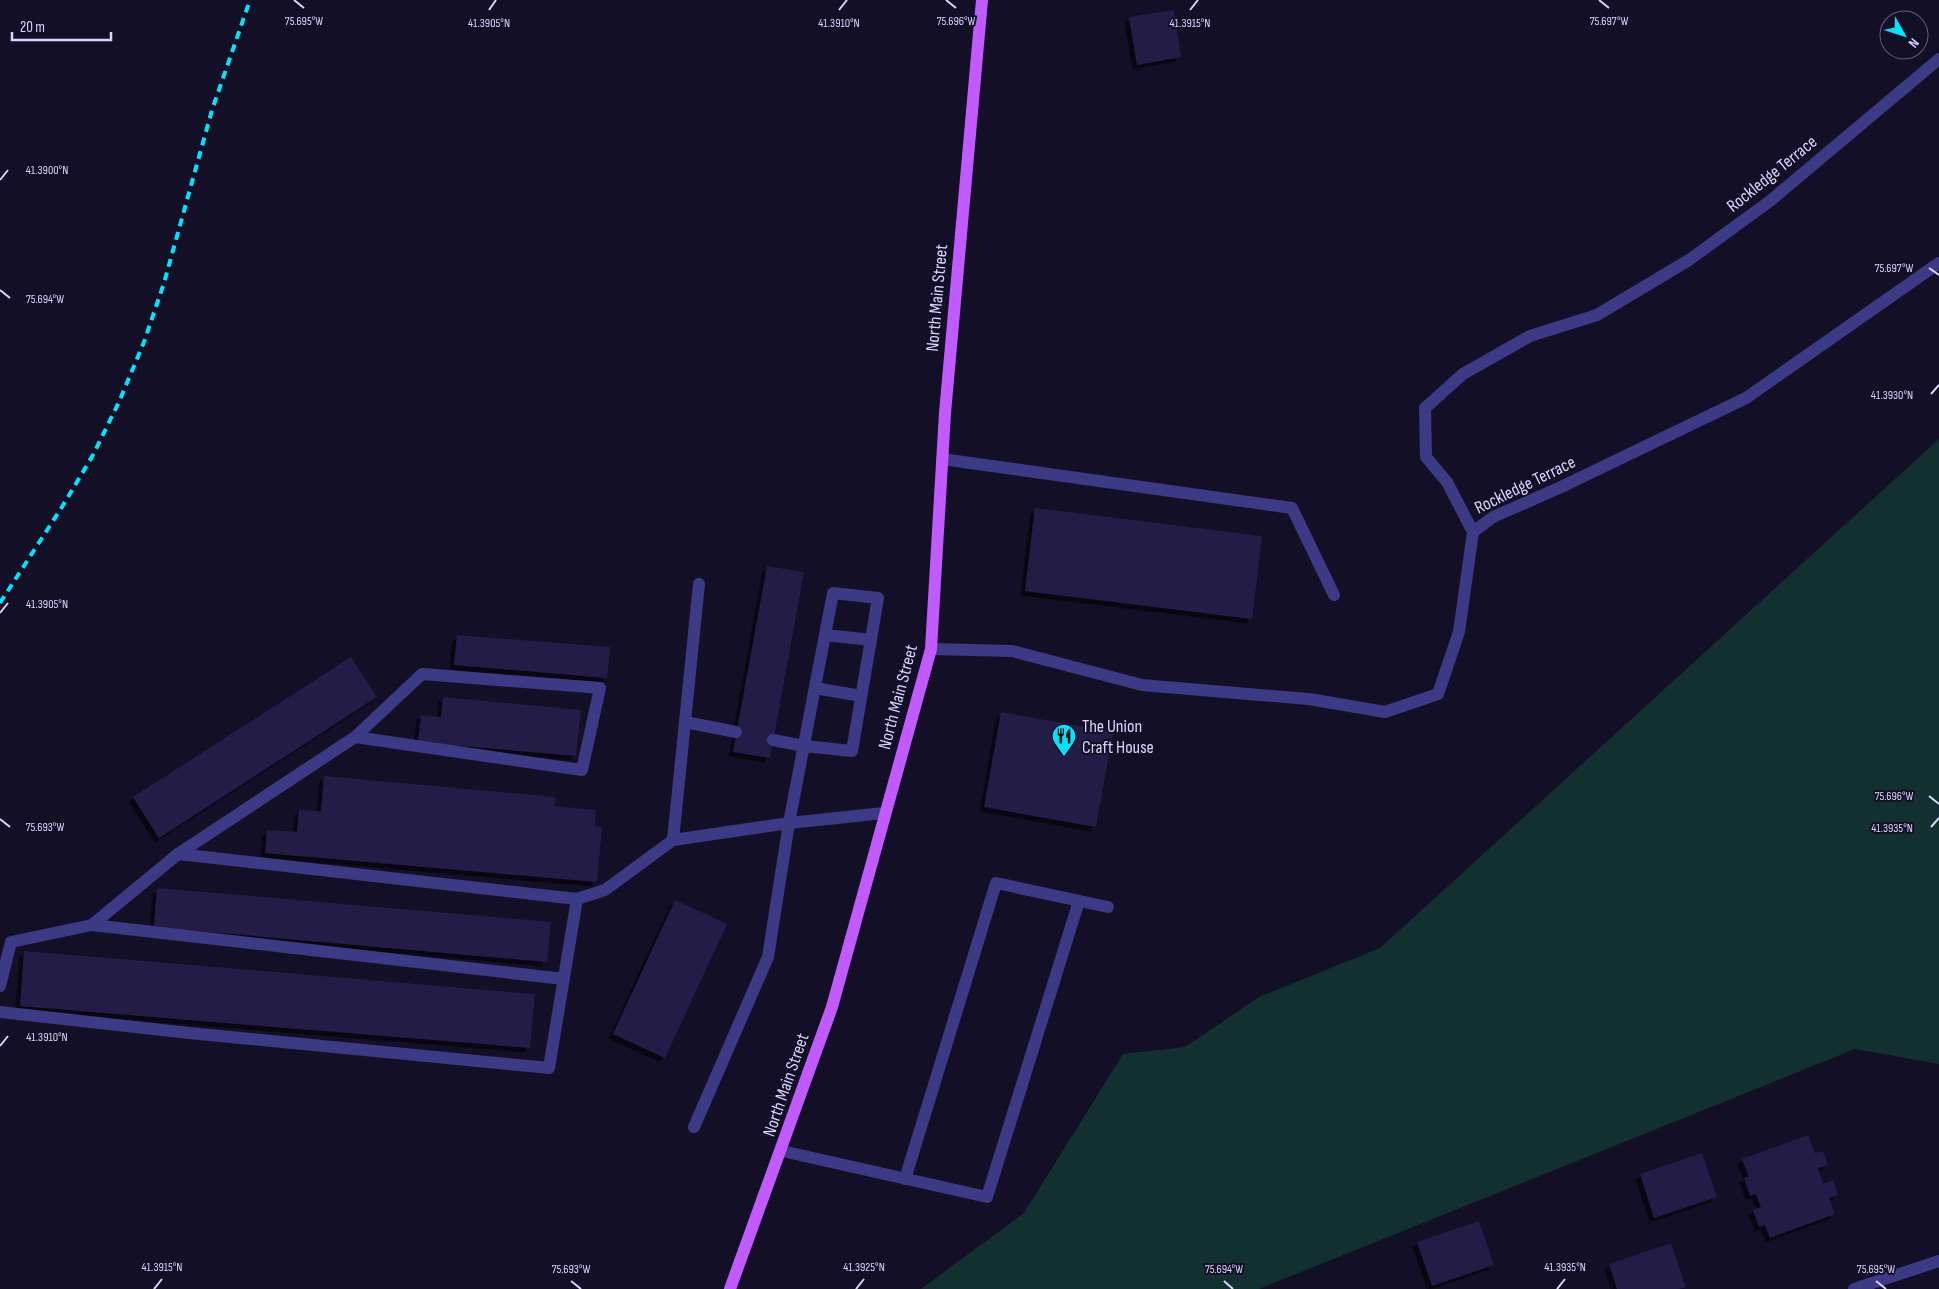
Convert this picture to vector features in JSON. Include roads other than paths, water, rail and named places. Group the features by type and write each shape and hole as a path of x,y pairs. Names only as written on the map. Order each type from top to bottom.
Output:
{"main road":[{"name":"North Main Street","path":"730,1289 782,1151 832,1007 930,649 942,458 982,0"}],"street":[{"name":"Rockledge Terrace","path":"1939,59 1770,200 1689,260 1597,314 1530,336 1463,374 1425,408 1426,456 1447,482 1472,532 1493,517 1561,487 1746,398 1939,263"},
{"path":"942,458 1292,508 1334,595"},
{"path":"930,649 1012,651 1142,686 1309,699 1385,712 1438,694 1459,632 1472,532"},
{"path":"673,840 699,584"},
{"path":"694,1126 768,957 789,823 804,746 833,593 878,598 852,751 804,746 773,740"},
{"path":"825,635 871,640"},
{"path":"92,926 178,854 355,738 422,674 600,688 582,770 355,738"},
{"path":"815,688 862,696"},
{"path":"685,722 736,732"},
{"path":"178,854 577,899 605,890 673,840 789,823 884,813"},
{"path":"905,1179 996,883 1108,907"},
{"path":"0,1012 199,1034 549,1068 577,899"},
{"path":"782,1151 987,1197 1079,900"},
{"path":"0,986 11,942 92,926 564,979"},
{"path":"1854,1289 1939,1261"}],"railway":[{"path":"0,603 93,455 119,402 144,342 164,283 212,110 250,0"}],"place":[{"name":"The Union Craft House","path":"1064,757"}]}
